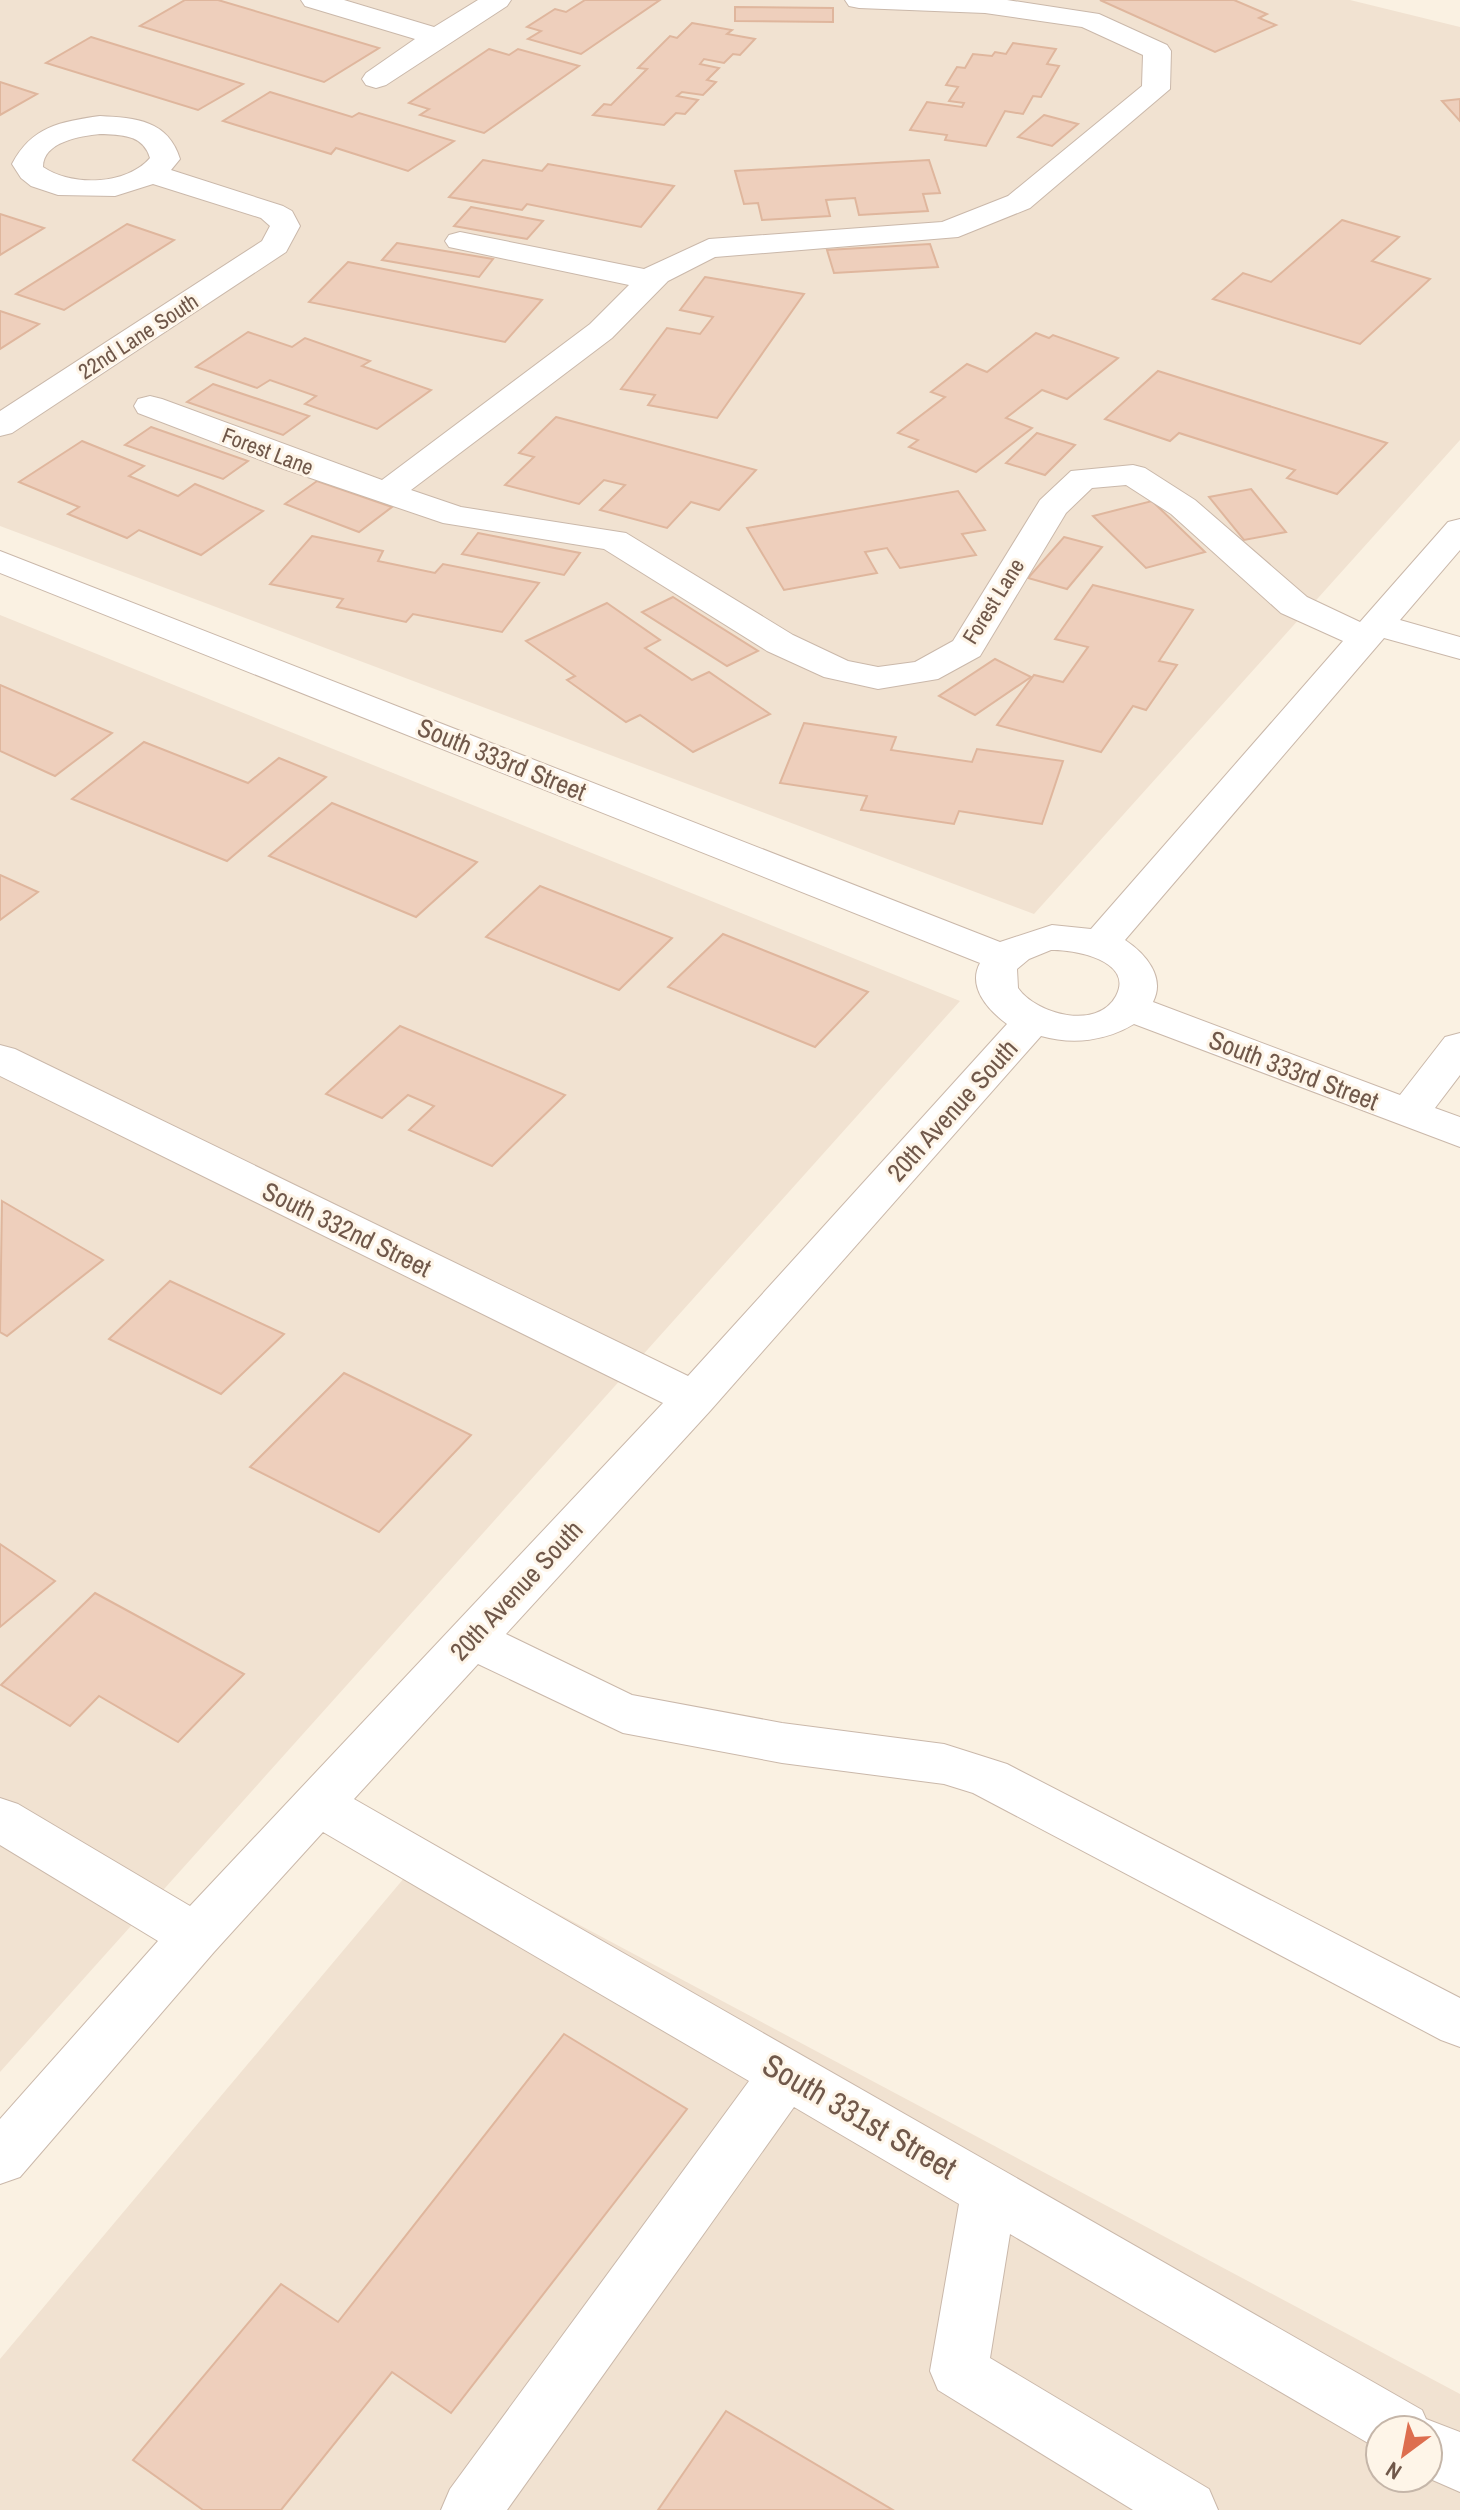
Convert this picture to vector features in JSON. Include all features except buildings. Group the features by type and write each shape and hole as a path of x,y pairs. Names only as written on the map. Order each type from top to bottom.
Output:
{"street":[{"path":"315,0 437,37"},
{"path":"376,79 497,0"},
{"path":"386,493 601,331 651,280 709,248 947,231 1019,202 1156,89 1157,51 1089,20 1034,6 859,0"},
{"name":"22nd Lane South","path":"0,426 275,246 285,226 281,217 272,212 152,174"},
{"path":"460,241 651,280"},
{"name":"Forest Lane","path":"150,406 296,462 455,516 614,540 780,643 837,669 878,678 925,671 967,648 1052,507 1083,478 1133,475 1183,507 1294,605 1371,631 1460,648"},
{"path":"1100,943 1460,529"},
{"name":"South 333rd Street","path":"0,561 1004,958"},
{"path":"1004,958 1029,941 1052,937 1077,937 1100,943 1120,954 1133,968 1138,983 1135,999 1128,1007"},
{"name":"20th Avenue South","path":"1004,958 995,979 999,995 1012,1009 1032,1021 1056,1027 1082,1027 1105,1022 1128,1007"},
{"name":"South 333rd Street","path":"1128,1007 1460,1133"},
{"name":"20th Avenue South","path":"0,2159 195,1936 694,1399 1032,1021"},
{"path":"1409,1113 1460,1046"},
{"name":"South 332nd Street","path":"0,1059 694,1399"},
{"path":"472,1639 623,1713 782,1743 944,1764 989,1778 1460,2024"},
{"name":"South 331st Street","path":"318,1804 1373,2414"},
{"path":"0,1819 195,1936"},
{"path":"471,2510 786,2074"},
{"path":"989,2191 959,2371 1188,2510"}],"shaded area":[{"path":"0,0 1350,0 1460,27 1460,440 1034,914 0,526"},
{"path":"0,615 960,1001 0,2072"},
{"path":"431,1846 1460,2394 1460,2510 0,2510 0,2359"}]}
